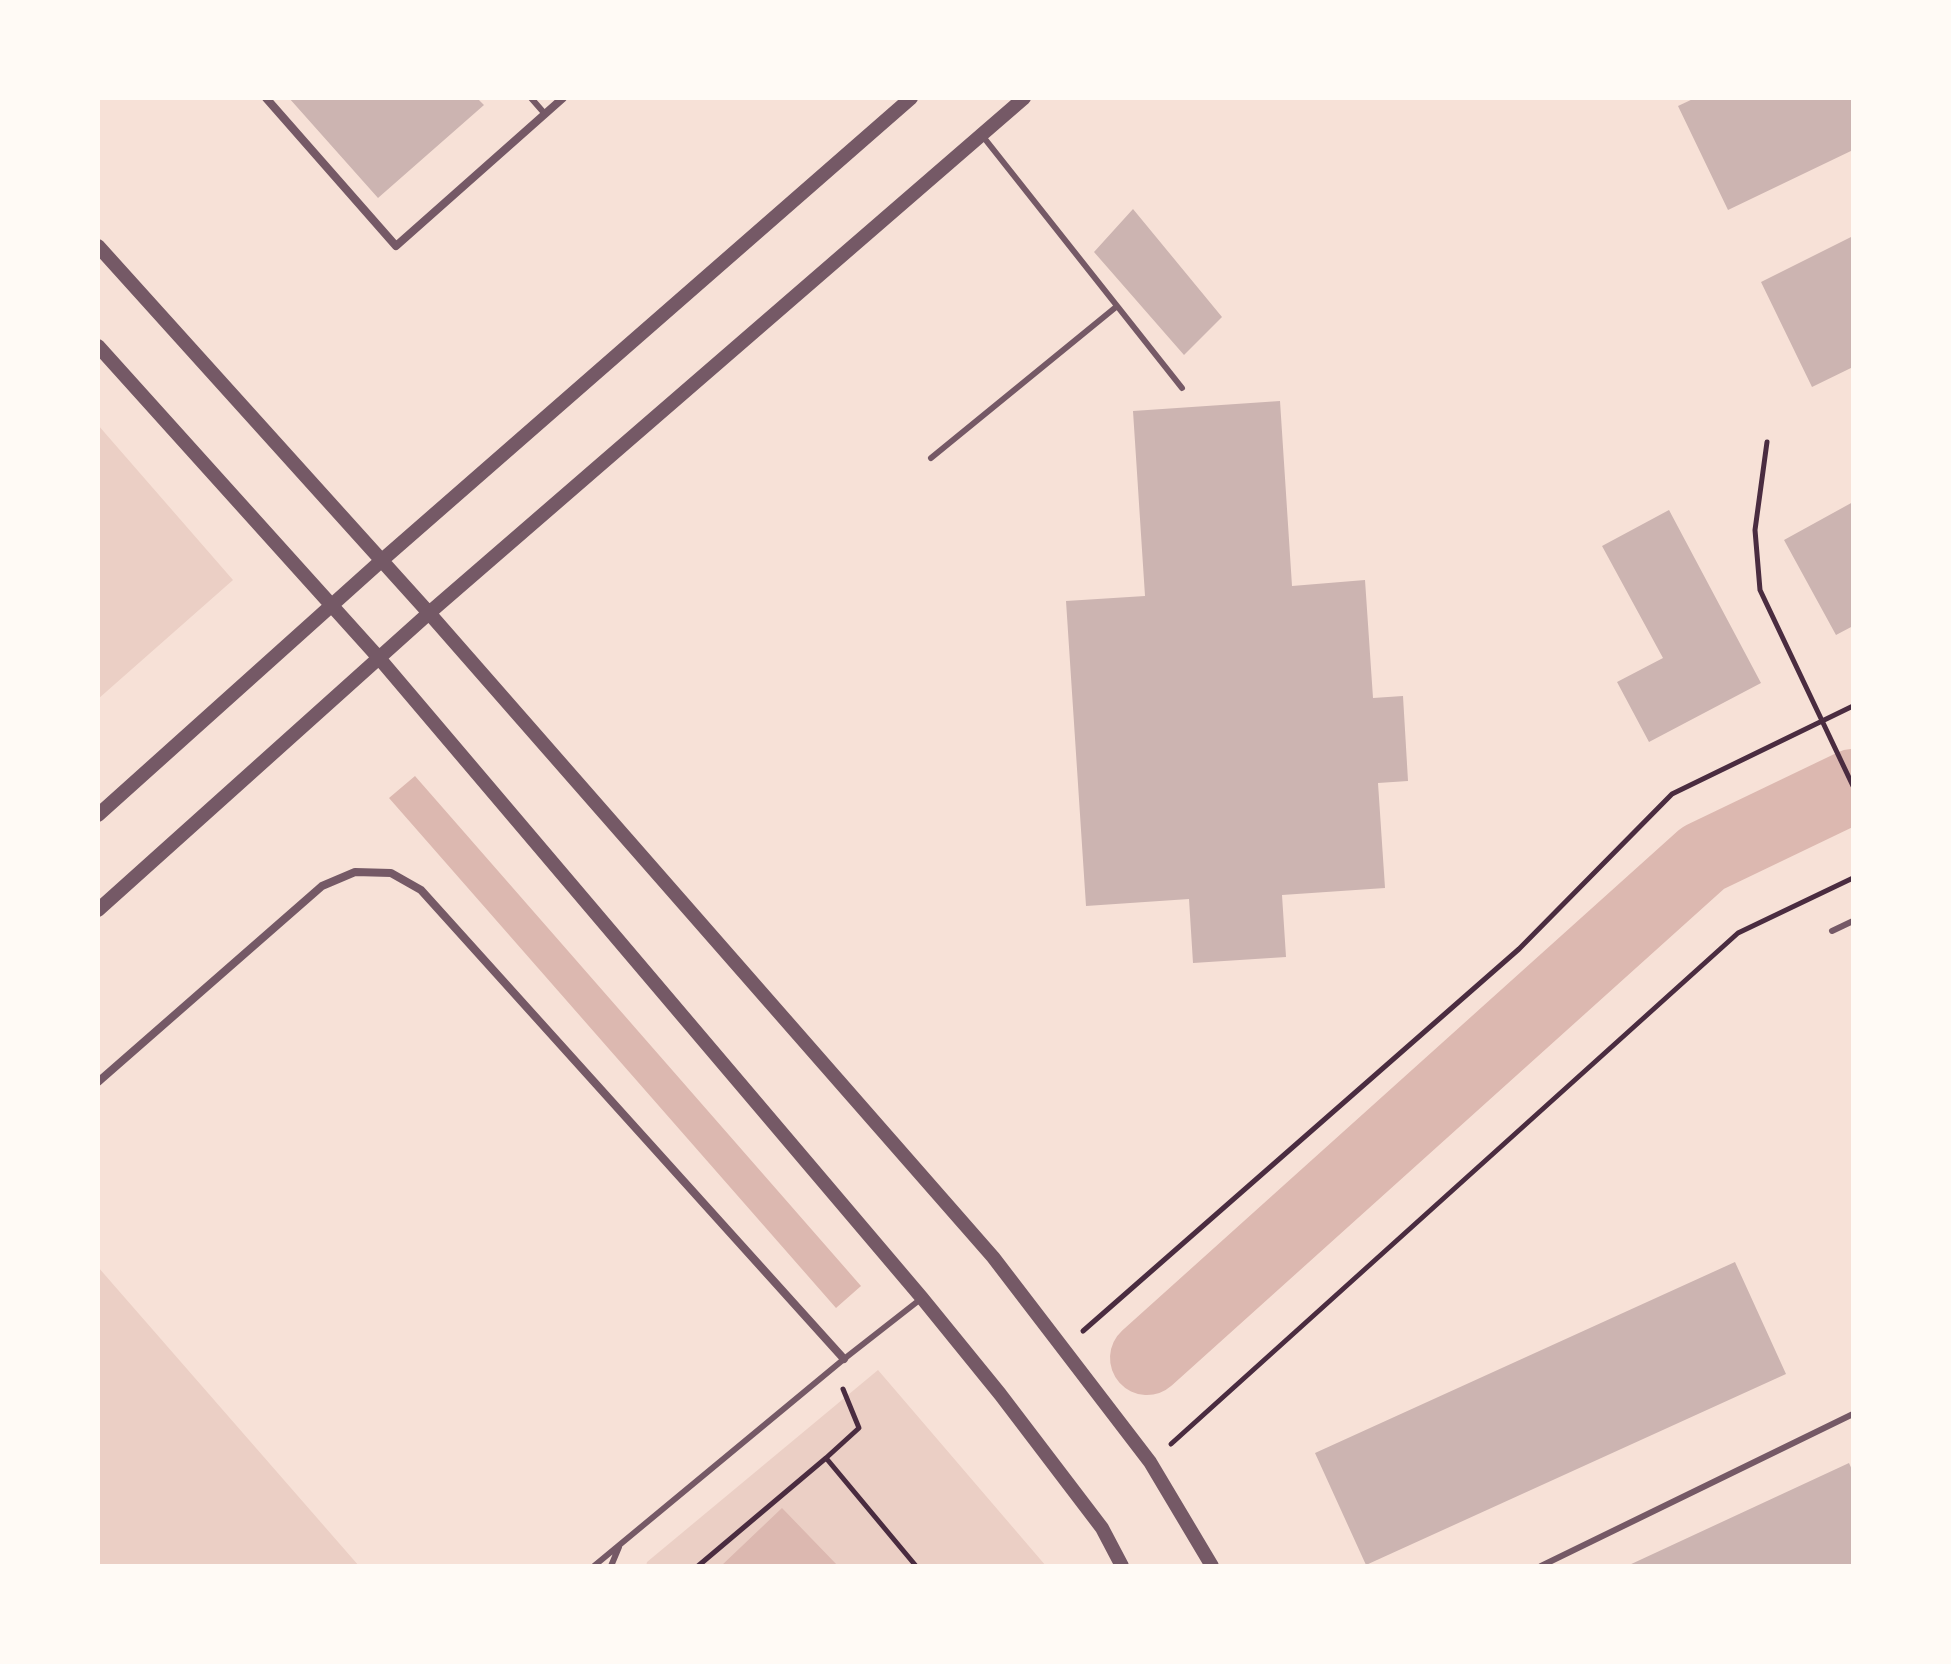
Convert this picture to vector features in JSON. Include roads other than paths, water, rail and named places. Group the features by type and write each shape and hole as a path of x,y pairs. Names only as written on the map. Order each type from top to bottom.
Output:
{"street":[{"path":"266,98 396,246 563,98"},
{"path":"98,815 331,605 911,98"},
{"path":"98,910 429,613 1024,98"},
{"path":"98,246 429,613 993,1257 1150,1462 1212,1566"},
{"path":"98,346 379,658 922,1298 1102,1528 1122,1566"},
{"path":"98,1082 322,886 355,872 391,873 421,890 844,1359"}],"lane":[{"path":"531,98 545,114"},
{"path":"980,134 1182,388"},
{"path":"931,458 1116,307"},
{"path":"1832,931 1853,921"},
{"path":"594,1566 922,1298"},
{"path":"1541,1566 1853,1414"},
{"path":"611,1566 620,1545"}],"waterway":[{"path":"1147,1358 1703,858 1853,786"}]}
